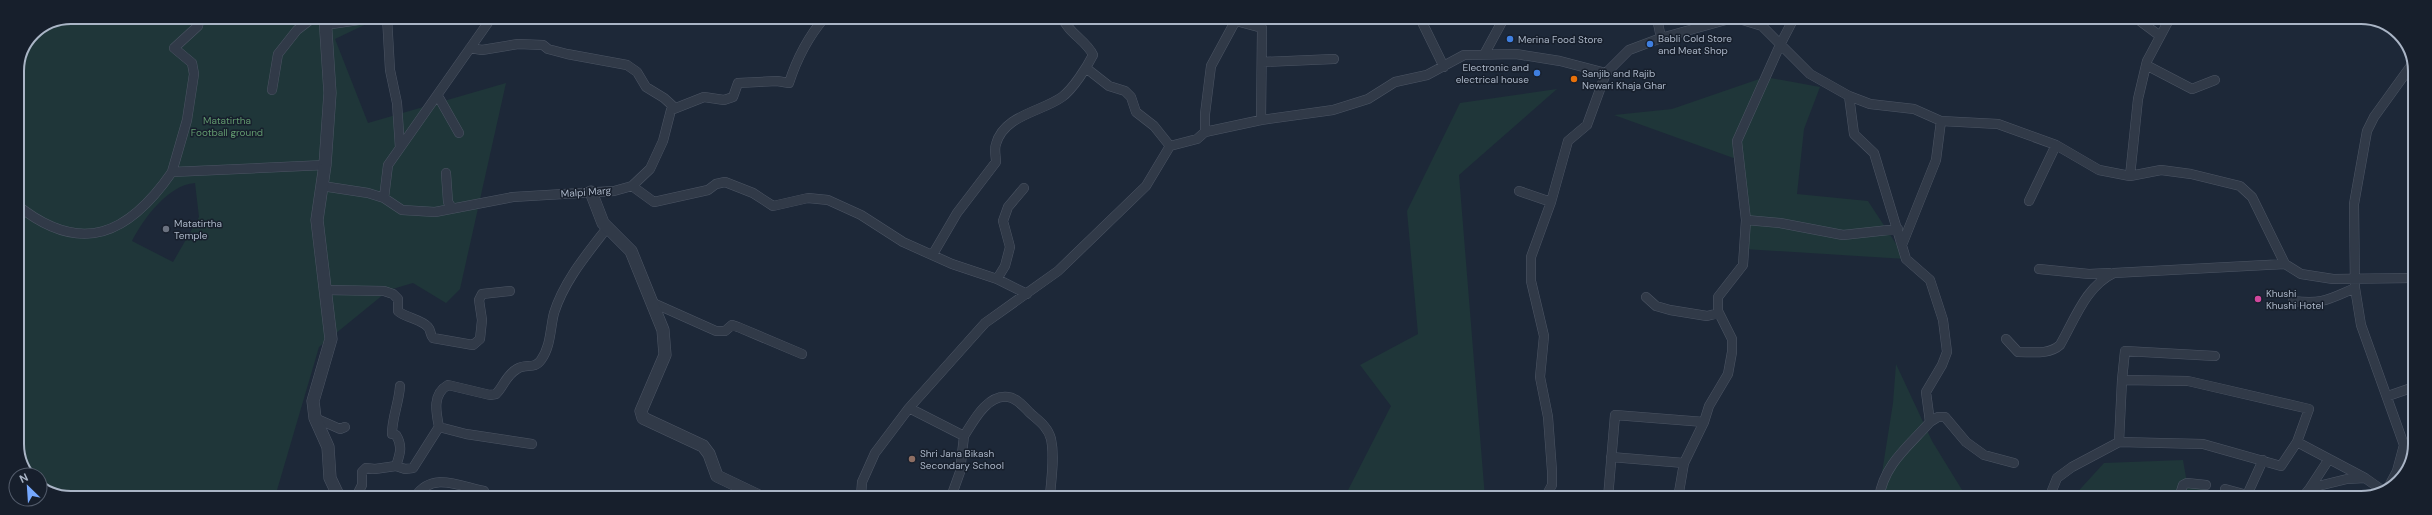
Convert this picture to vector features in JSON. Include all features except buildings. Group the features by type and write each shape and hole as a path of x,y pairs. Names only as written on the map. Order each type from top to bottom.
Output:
{"street":[{"path":"24,210 35,219 53,228 76,234 102,232 121,225 134,216 158,192 172,172 187,120 194,74 192,63 174,48 198,24"},
{"path":"272,90 278,54 297,30 305,24"},
{"path":"325,24 330,92 325,165 318,220 331,339 313,401 315,418 326,438 330,478 336,491"},
{"path":"387,24 390,70 397,103 400,148"},
{"path":"384,198 388,165 438,96 487,24"},
{"path":"470,48 482,50 518,44 543,45 548,50 627,64 637,72 646,87 664,98 675,108 704,97 724,100 734,97 738,83 776,81 789,83 795,64 813,32 819,24"},
{"path":"932,254 956,213 996,162 995,144 1002,132 1014,120 1063,96 1086,68 1093,55 1090,49 1080,42 1067,24"},
{"path":"1205,132 1205,114 1211,66 1235,24"},
{"path":"1250,24 1262,28 1261,120"},
{"path":"1423,24 1444,67"},
{"path":"1485,53 1501,24"},
{"path":"1658,24 1661,38"},
{"path":"1549,491 1552,485 1552,471 1548,417 1540,377 1544,336 1530,281 1531,257 1552,202 1568,141 1587,125 1606,73 1629,50 1661,38 1711,24"},
{"path":"1756,24 1762,26 1810,74 1848,96 1870,104 1914,108 1941,121 1998,124 2056,145 2099,170 2130,176 2161,170 2191,174 2240,186 2252,197 2285,264 2301,274 2333,279 2408,278"},
{"path":"1679,491 1684,463 1704,422 1709,406 1728,374 1732,352 1732,339 1719,313 1718,297 1743,265 1746,220 1737,141 1791,24"},
{"path":"2144,24 2160,36"},
{"path":"2130,176 2138,99 2146,65 2167,24"},
{"path":"861,491 862,482 875,453 909,408 985,323 1058,271 1146,186 1170,146 1197,139 1205,132 1261,120 1333,110 1368,99 1395,82 1427,75 1464,55 1485,53 1516,54 1560,61 1606,73"},
{"path":"1262,62 1334,59"},
{"path":"2146,65 2192,89 2215,80"},
{"path":"1086,68 1109,86 1125,91 1130,97 1136,112 1154,126 1170,146"},
{"path":"2407,453 2388,396 2361,325 2354,288 2354,204 2368,131 2374,118 2408,70"},
{"path":"438,96 459,133"},
{"path":"1848,96 1854,134 1874,153 1906,259 1930,280 1943,320 1947,352 1942,365 1926,392 1930,422"},
{"name":"Malpi Marg","path":"322,186 384,198 402,210 435,212 513,197 614,191 632,186 650,169 663,140 668,114 675,108"},
{"path":"1902,245 1936,160 1941,121"},
{"path":"2029,202 2056,145"},
{"path":"172,172 325,165"},
{"path":"446,173 448,202 452,208"},
{"path":"632,186 654,202 708,190 716,184 725,182 753,193 773,206 808,198 828,200 861,215 903,242 952,264 997,278 1027,294"},
{"path":"997,278 1005,266 1010,247 1003,221 1008,207 1024,188"},
{"path":"1519,191 1552,202"},
{"path":"591,192 607,228 631,250 663,330 666,345 665,355 641,411 643,418 703,446 709,454 717,476 748,491"},
{"path":"1746,220 1780,223 1843,235 1898,229"},
{"path":"359,491 362,485 362,472 366,468 375,469 396,466 405,469 413,468 440,427 436,401 444,387 448,385 490,395 496,394 507,376 517,368 535,366 540,362 544,355 554,313 566,284 607,228"},
{"path":"2039,269 2089,274 2285,264"},
{"path":"2006,339 2018,352 2042,353 2055,350 2060,345 2092,288 2102,279 2114,273"},
{"path":"2292,301 2320,302 2354,288"},
{"path":"326,290 384,291 393,294 398,299 398,312 409,319 424,324 429,328 433,338 473,344 480,339 482,320 480,300 482,294 510,292"},
{"path":"1646,297 1656,306 1670,310 1707,316 1719,313"},
{"path":"651,302 716,332 725,331 732,325 802,354"},
{"path":"2119,442 2125,351 2215,356"},
{"path":"2052,491 2057,478 2072,467 2119,442 2203,444 2281,466 2297,442 2309,409 2188,381 2122,380"},
{"path":"396,466 401,451 401,443 396,435 392,434 392,422 399,399 400,386"},
{"path":"2388,396 2408,389"},
{"path":"953,491 960,472 964,436 980,412 989,404 999,398 1008,397 1017,400 1046,428 1051,439 1052,457 1050,491"},
{"path":"909,408 964,436"},
{"path":"1609,491 1616,415 1704,422"},
{"path":"1880,491 1890,464 1930,422 1938,417 1945,417 1966,442 1984,455 2014,463"},
{"path":"315,418 340,429 345,426"},
{"path":"440,427 466,434 532,444"},
{"path":"2297,442 2365,478 2379,488"},
{"path":"2394,477 2397,471 2404,445"},
{"path":"1612,458 1684,463"},
{"path":"2308,491 2329,459"},
{"path":"2252,491 2263,460"},
{"path":"2310,488 2346,480 2365,478"},
{"path":"420,491 426,485 433,482 448,482 484,491"},
{"path":"2182,491 2183,485 2187,482 2206,485"},
{"path":"2225,489 2232,491"}],"green space":[{"name":"Matatirtha Football ground","path":"71,24 366,24 335,39 368,123 506,83 460,289 446,303 413,283 389,290 319,347 277,491 71,491 56,489 48,485 48,467 30,467 24,447 24,71 28,53 38,38 53,28","holes":["195,183 199,217 173,262 132,241 150,213 166,196 185,185"]},
{"path":"1765,77 1820,87 1804,129 1797,194 1868,201 1906,259 1744,249 1739,160 1614,115 1672,109"},
{"path":"1557,89 1459,175 1484,491 1348,491 1391,406 1360,365 1418,334 1407,211 1460,103"},
{"path":"1896,364 1932,441 1963,491 1879,491 1893,403"},
{"path":"2183,460 2187,483 2210,491 2078,491 2104,463"}],"place":[{"name":"Merina Food Store","path":"1510,39"},
{"name":"Babli Cold Store and Meat Shop","path":"1650,44"},
{"name":"Electronic and electrical house","path":"1537,73"},
{"name":"Sanjib and Rajib Newari Khaja Ghar","path":"1574,79"},
{"name":"Matatirtha Temple","path":"166,229"},
{"name":"Khushi Khushi Hotel","path":"2258,299"},
{"name":"Shri Jana Bikash Secondary School","path":"912,459"}]}
